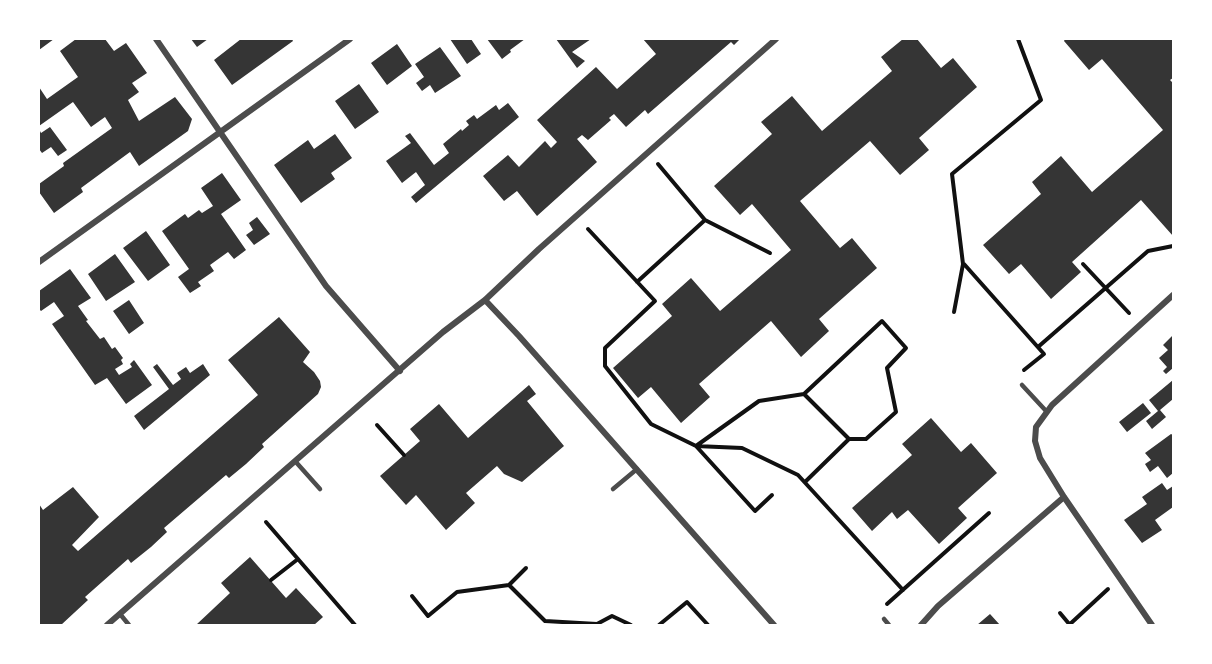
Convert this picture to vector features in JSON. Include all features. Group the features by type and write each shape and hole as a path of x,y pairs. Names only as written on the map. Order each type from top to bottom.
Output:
{"street":[{"path":"156,39 326,285 400,371"},
{"path":"39,262 350,39"},
{"path":"107,625 443,332 485,300 776,39"},
{"path":"1152,625 1064,497 1040,458 1035,441 1036,427 1047,412 1173,295"},
{"path":"485,300 774,625"},
{"path":"921,625 938,606 1064,497"}],"lane":[{"path":"1022,385 1047,412"},
{"path":"296,462 320,489"},
{"path":"613,489 637,469"},
{"path":"120,614 129,625"},
{"path":"884,619 889,625"}],"path":[{"path":"954,312 963,264 952,174 1041,100 1018,39"},
{"path":"648,153 705,220 770,253"},
{"path":"576,216 655,301 605,348 604,366 651,424 696,446 755,511 772,495"},
{"path":"638,282 705,220"},
{"path":"1038,347 1148,250 1173,246"},
{"path":"963,264 1044,354 1022,371"},
{"path":"1083,264 1140,325"},
{"path":"696,446 759,401 804,393 882,321 906,348 887,368 896,412 866,439 849,440 805,482"},
{"path":"804,393 849,440"},
{"path":"377,424 404,455"},
{"path":"696,446 742,448 798,475 903,590"},
{"path":"886,605 989,513"},
{"path":"266,522 355,625"},
{"path":"271,580 298,559"},
{"path":"412,596 428,616 457,592 509,585 526,568"},
{"path":"1060,613 1070,625 1119,578"},
{"path":"509,585 545,621 597,624 612,616 631,625"},
{"path":"659,625 687,602 708,625"}],"building":[{"path":"39,39 54,39 39,50"},
{"path":"76,39 105,39 114,51 126,43 147,73 132,83 139,92 128,100 139,121 175,97 192,119 188,131 139,166 130,152 81,188 83,192 54,213 39,192 39,184 64,166 63,163 112,128 105,117 91,127 73,102 39,126 39,87 47,99 78,77 60,51"},
{"path":"191,39 208,39 197,47"},
{"path":"241,39 292,39 293,41 232,85 214,60"},
{"path":"450,39 471,39 481,54 467,64"},
{"path":"487,39 525,39 502,59"},
{"path":"556,39 591,39 572,52 585,61 577,68"},
{"path":"643,39 740,39 734,45 731,42 648,114 645,110 626,127 614,114 609,118 611,120 588,140 582,135 577,139 597,162 537,216 517,191 504,201 483,176 508,155 519,167 545,141 551,148 557,142 537,120 596,67 617,89 656,54"},
{"path":"903,39 917,39 941,68 953,58 977,87 919,138 929,150 900,175 870,141 800,201 840,248 852,238 877,268 819,319 829,331 801,357 771,321 699,384 710,397 681,423 651,387 638,398 613,368 672,316 662,304 691,278 720,311 791,250 752,204 740,215 714,186 772,134 761,122 792,96 822,131 892,71 881,57"},
{"path":"1065,39 1173,39 1173,78 1170,80 1173,83 1173,236 1141,200 1072,262 1081,272 1051,299 1021,264 1009,274 983,245 1041,194 1032,182 1061,156 1092,192 1163,130 1102,59 1089,70 1064,41"},
{"path":"397,44 412,66 387,85 371,63"},
{"path":"440,47 461,76 435,93 430,85 422,91 416,83 424,77 415,64"},
{"path":"359,84 379,112 355,129 335,101"},
{"path":"508,103 519,117 416,203 411,197 425,185 416,172 402,183 386,161 411,143 405,136 410,133 434,165 449,153 443,144 469,125 466,121 474,115 477,119 496,105 499,110"},
{"path":"50,127 67,150 58,156 51,147 42,153 39,149 39,129 41,133"},
{"path":"335,134 352,158 331,173 335,179 301,203 274,165 308,140 314,149"},
{"path":"222,173 241,200 221,214 246,250 234,259 228,252 210,265 214,271 198,282 201,286 190,293 178,277 189,269 162,231 185,214 188,218 199,210 202,213 213,206 201,188"},
{"path":"257,217 270,234 254,245 246,235 253,230 249,223"},
{"path":"146,231 170,265 148,281 123,248"},
{"path":"115,254 135,282 106,301 88,274"},
{"path":"70,269 91,298 78,306 88,320 86,321 100,339 104,337 112,349 115,347 123,358 121,360 123,364 115,369 119,375 132,367 130,364 134,360 152,385 126,404 107,378 95,385 52,324 64,316 54,302 41,311 39,309 39,291"},
{"path":"129,300 144,323 129,334 113,311"},
{"path":"279,317 310,352 303,362 320,381 321,387 318,394 262,444 264,447 246,464 229,478 226,475 164,528 167,532 151,547 131,563 128,559 85,597 88,600 61,625 39,625 39,504 43,510 73,487 99,517 72,545 78,551 258,395 228,360"},
{"path":"1173,335 1173,368 1166,374 1163,371 1167,367 1159,358 1168,350 1163,345"},
{"path":"157,364 173,385 181,379 177,373 186,367 190,373 203,364 210,375 144,430 134,416 169,389 153,367"},
{"path":"1173,380 1173,399 1160,410 1166,417 1152,429 1146,421 1158,411 1149,400"},
{"path":"529,385 536,394 527,401 564,446 522,482 504,474 497,466 466,493 475,503 446,530 416,495 406,505 380,476 420,441 410,429 439,404 468,438"},
{"path":"1143,403 1151,413 1127,432 1119,422"},
{"path":"931,418 961,452 971,443 997,473 958,508 967,518 939,544 908,510 897,519 892,512 872,531 852,508 912,455 902,444"},
{"path":"1171,434 1173,435 1173,473 1167,478 1158,466 1150,472 1145,464 1151,460 1145,453"},
{"path":"1162,483 1167,490 1173,486 1173,507 1155,520 1162,530 1142,543 1124,520 1147,504 1142,497"},
{"path":"250,557 286,598 296,588 323,617 314,625 196,625 230,593 221,583"},
{"path":"990,614 1000,625 977,625"}]}
